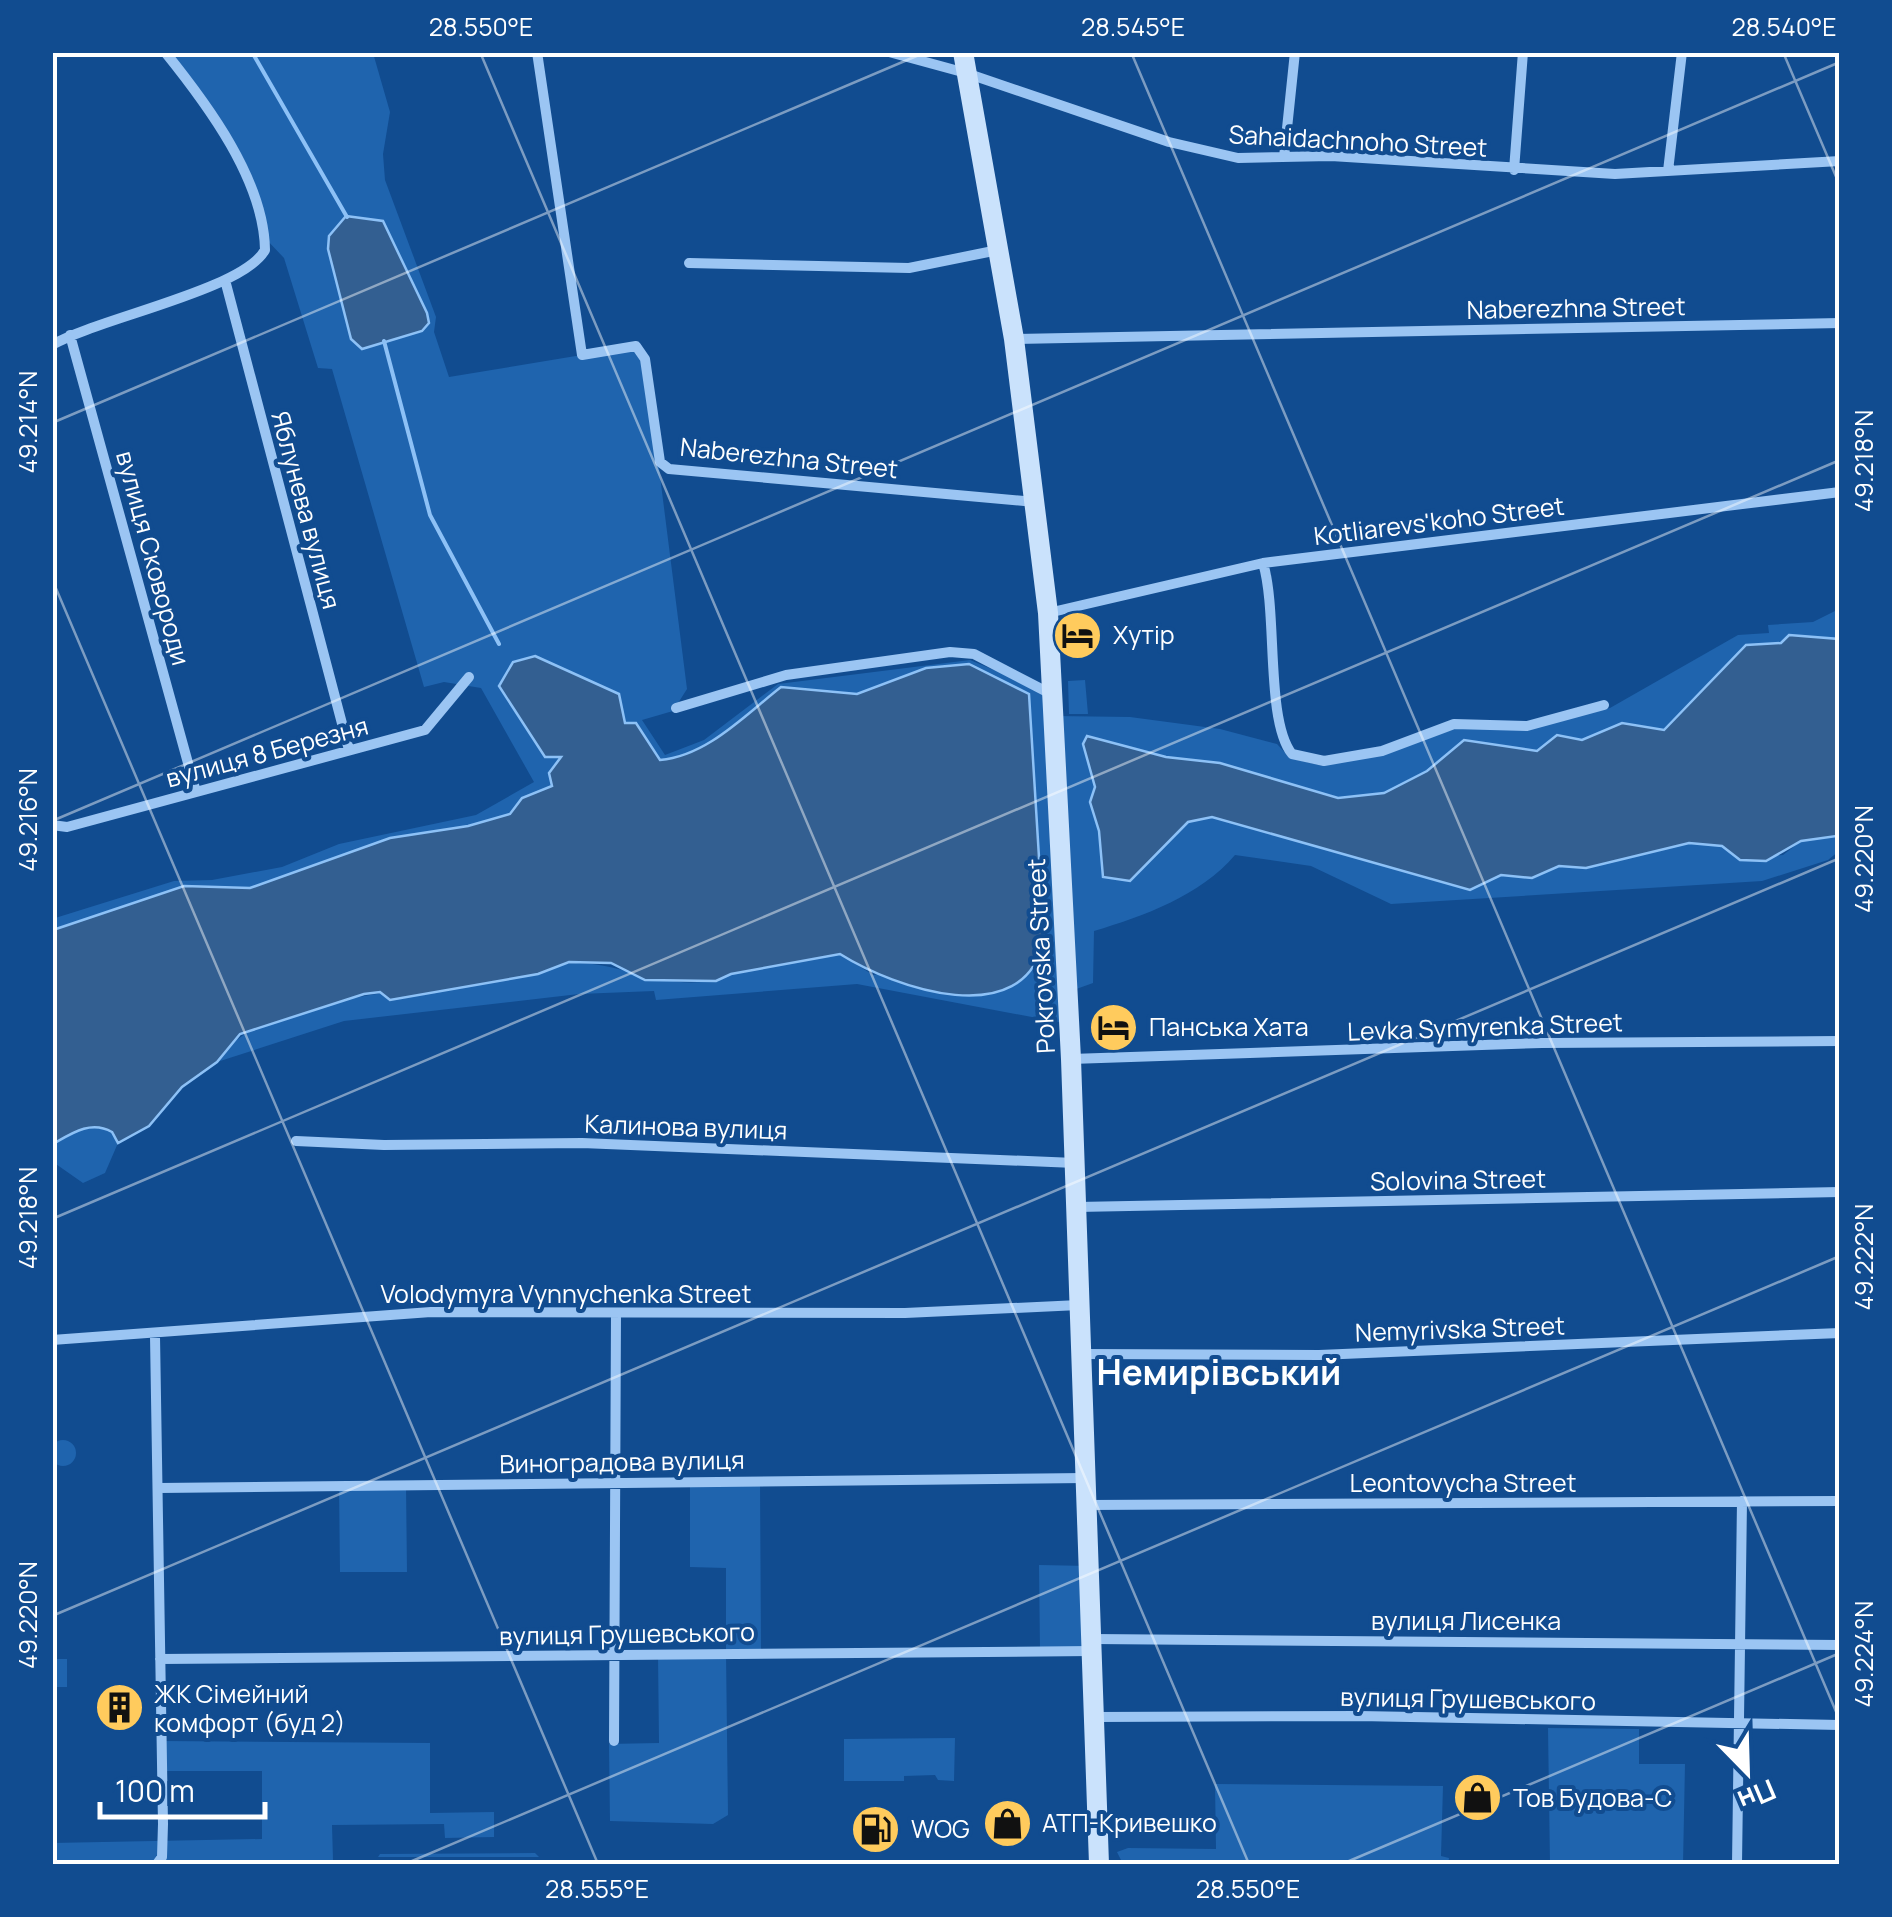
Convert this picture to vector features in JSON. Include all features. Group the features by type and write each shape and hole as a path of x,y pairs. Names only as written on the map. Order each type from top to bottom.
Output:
{"street":[{"path":"52,345 70,335 225,280 259,260 264,238 228,142 164,52"},
{"name":"Naberezhna Street","path":"537,52 582,355 636,346 646,358 660,462 669,469 1035,502"},
{"name":"Sahaidachnoho Street","path":"889,52 964,63 1170,142 1238,158 1514,170 1668,171 1840,161"},
{"path":"1284,157 1295,52"},
{"path":"1514,170 1522,52"},
{"path":"1668,171 1682,52"},
{"name":"Pokrovska Street","path":"964,63 1014,339 1048,613 1072,1059 1099,1864"},
{"path":"689,263 909,268 999,250"},
{"name":"Яблунева вулиця","path":"225,280 349,750"},
{"name":"Naberezhna Street","path":"1014,339 1840,323"},
{"name":"вулиця Сковороди","path":"70,335 196,792"},
{"name":"Kotliarevs'koho Street","path":"1048,613 1263,563 1840,492"},
{"path":"1263,563 1270,586 1279,727 1292,754 1324,761 1382,751 1454,724 1527,726 1604,705"},
{"path":"676,708 786,676 950,652 974,654 1054,695"},
{"name":"вулиця 8 Березня","path":"52,825 67,827 425,730 469,677"},
{"path":"1840,899 1840,941"},
{"name":"Levka Symyrenka Street","path":"1072,1059 1542,1043 1840,1041"},
{"name":"Калинова вулиця","path":"296,1141 384,1145 582,1143 1074,1163"},
{"name":"Solovina Street","path":"1076,1207 1840,1192"},
{"name":"Volodymyra Vynnychenka Street","path":"52,1340 155,1336 396,1314 905,1313 1080,1305"},
{"path":"614,1740 616,1312"},
{"name":"Nemyrivska Street","path":"1083,1354 1319,1355 1840,1333"},
{"path":"155,1336 162,1862"},
{"name":"Виноградова вулиця","path":"158,1488 1086,1478"},
{"path":"1738,1864 1742,1501"},
{"name":"Leontovycha Street","path":"1087,1505 1840,1501"},
{"name":"вулиця Лисенка","path":"1093,1645 1840,1644"},
{"name":"вулиця Грушевського","path":"160,1659 614,1656 1093,1645"},
{"name":"вулиця Грушевського","path":"1096,1717 1359,1716 1840,1725"}],"shaded area":[{"path":"165,53 373,53 390,112 383,154 385,180 436,317 434,332 449,377 636,346 645,358 687,689 673,711 642,720 665,755 704,740 778,684 970,660 1054,695 1055,716 1130,717 1220,729 1277,744 1290,758 1323,766 1455,729 1527,729 1610,708 1738,635 1769,633 1768,625 1813,622 1839,609 1839,639 1789,635 1781,643 1746,645 1664,731 1622,723 1582,740 1557,735 1537,751 1464,740 1427,771 1384,793 1338,798 1220,763 1166,757 1087,736 1083,744 1095,788 1090,802 1099,831 1104,877 1130,881 1188,822 1212,817 1470,890 1501,875 1532,878 1559,866 1586,868 1689,843 1722,846 1740,860 1783,855 1801,841 1839,833 1839,851 1828,860 1762,881 1391,904 1311,866 1235,855 1188,893 1094,931 1093,983 1068,992 1069,1024 857,984 656,1000 654,991 579,994 344,1021 217,1062 237,1040 268,1022 308,1008 400,990 517,977 569,963 692,982 840,954 873,975 1044,939 1029,695 892,684 857,694 781,687 709,743 660,760 636,723 625,723 619,693 534,656 499,686 545,757 562,756 552,786 522,798 511,814 468,826 390,838 250,888 184,886 53,930 52,919 174,881 212,880 282,867 339,844 476,815 534,782 481,688 444,682 424,687 332,369 318,368 284,258 265,238 237,157"},
{"path":"346,216 383,221 427,313 429,323 422,331 362,349 351,339 328,249 329,236"},
{"path":"1789,635 1839,639 1837,836 1801,841 1766,861 1740,860 1722,846 1689,843 1586,868 1559,866 1532,878 1501,875 1470,890 1212,817 1188,822 1130,881 1103,877 1099,831 1090,802 1095,787 1083,744 1087,736 1166,757 1220,763 1338,798 1384,793 1427,771 1464,740 1537,751 1557,735 1582,740 1622,723 1664,730 1746,645 1781,643"},
{"path":"535,656 619,694 625,723 636,723 660,760 709,743 781,687 857,694 926,668 969,664 1029,694 1044,939 1032,968 1012,986 985,994 955,995 923,989 863,967 840,954 731,974 716,981 645,980 611,963 569,962 538,974 390,1000 380,992 364,994 240,1034 217,1062 182,1087 149,1126 118,1143 112,1132 97,1127 82,1129 53,1144 53,930 184,886 250,888 390,838 468,826 510,814 522,798 552,786 549,773 561,757 545,757 499,686 513,662"},
{"path":"1085,680 1088,714 1069,714 1068,681"},
{"path":"98,1126 112,1132 118,1143 105,1173 83,1183 53,1162 53,1144 79,1130"},
{"path":"63,1440 72,1444 76,1453 72,1462 63,1466 54,1462 50,1453 54,1444"},
{"path":"690,1481 760,1481 761,1652 726,1653 728,1815 713,1824 610,1821 609,1744 659,1743 658,1654 726,1652 726,1568 690,1567"},
{"path":"339,1485 406,1485 407,1572 340,1572"},
{"path":"1039,1565 1089,1566 1093,1651 1040,1651"},
{"path":"53,1659 67,1659 67,1687 53,1687"},
{"path":"1548,1728 1639,1729 1639,1764 1685,1764 1683,1864 1550,1864"},
{"path":"955,1738 954,1781 938,1780 935,1775 904,1776 904,1781 844,1781 844,1739"},
{"path":"161,1741 430,1743 430,1813 494,1812 494,1837 445,1838 444,1824 332,1825 333,1860 53,1862 52,1843 262,1839 262,1771 162,1771"},
{"path":"1215,1784 1443,1786 1441,1856 1449,1858 1448,1864 1123,1864 1117,1852 1128,1848 1216,1849"},
{"path":"535,1853 539,1857 378,1857 380,1854"}],"waterway":[{"path":"252,52 347,217"},
{"path":"384,341 430,515 499,644"}],"place":[{"name":"Хутір","path":"1078,635"},
{"name":"Панська Хата","path":"1114,1027"},
{"name":"ЖК Сімейний комфорт (буд 2)","path":"119,1708"},
{"name":"Тов Будова-С","path":"1478,1798"},
{"name":"АТП-Кривешко","path":"1007,1823"},
{"name":"WOG","path":"876,1829"}],"district":[{"name":"Немирівський","path":"1219,1373"}]}
